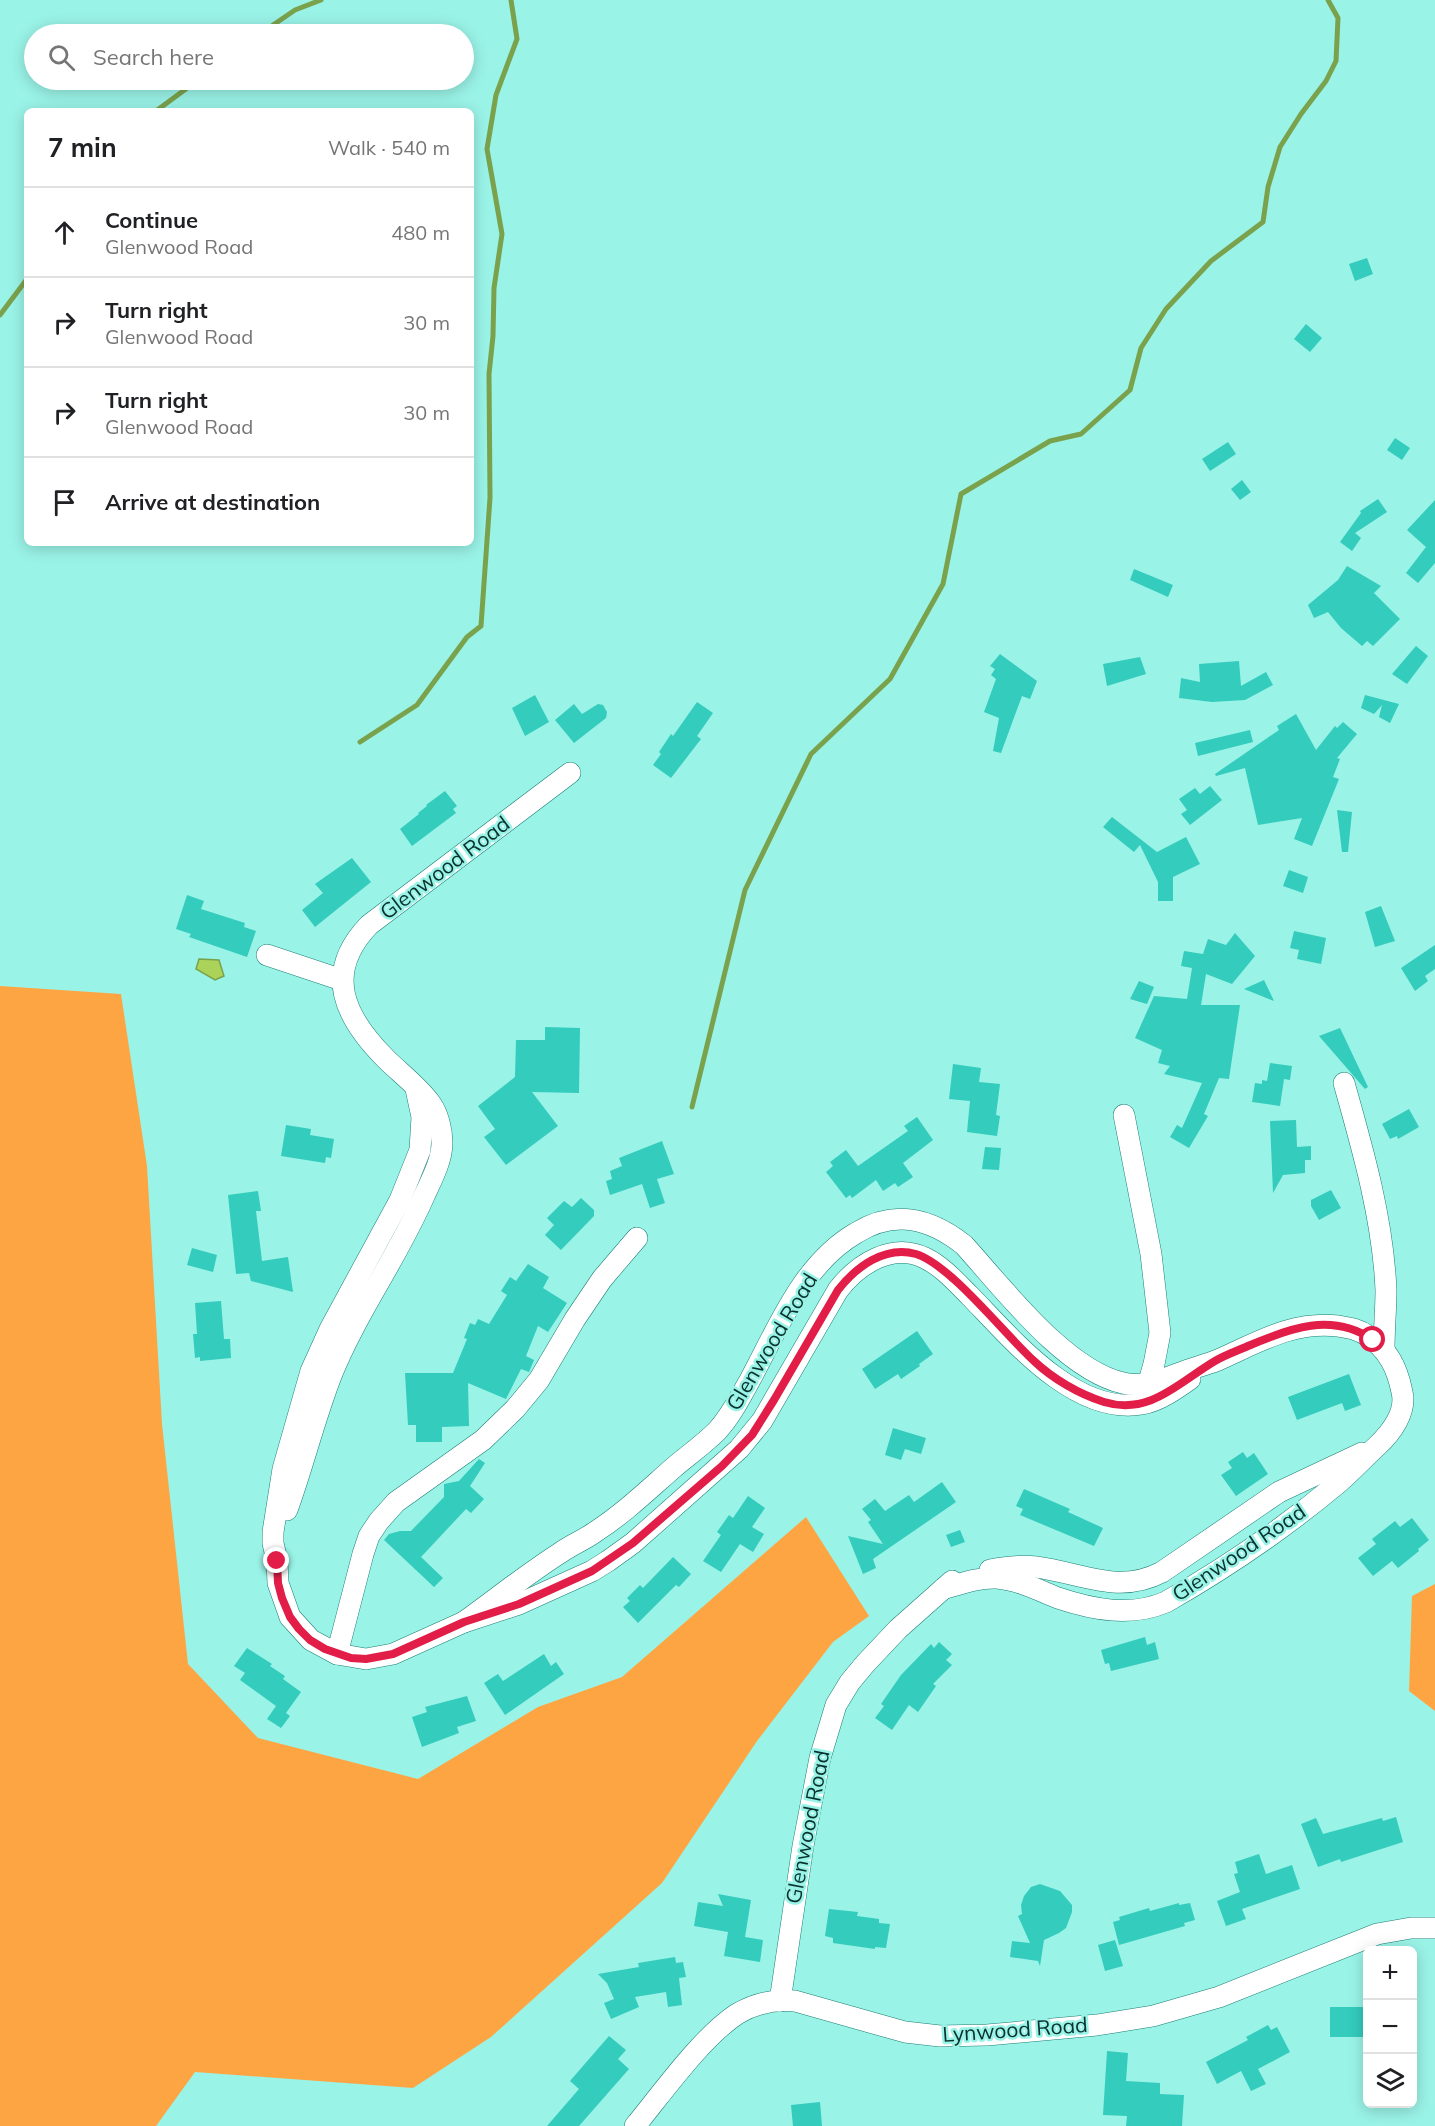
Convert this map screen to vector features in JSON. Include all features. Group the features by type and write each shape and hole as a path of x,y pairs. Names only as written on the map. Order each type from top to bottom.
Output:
{"street":[{"name":"Glenwood Road","path":"570,774 369,925 347,958 342,980 346,1002 359,1025 384,1056 431,1104 439,1122 442,1147 420,1207 349,1337 331,1376 286,1510 277,1561 278,1583 290,1617 310,1640 337,1654 366,1659 393,1654 464,1622 519,1604 592,1571 608,1561 633,1543 722,1466 746,1442 762,1421 838,1290 862,1265 884,1256 903,1252 915,1254 939,1267 1035,1362 1062,1383 1106,1403 1142,1404 1173,1391 1215,1361"},
{"path":"267,955 342,980"},
{"path":"1344,1083 1362,1146 1380,1244 1386,1289 1384,1349"},
{"path":"1124,1115 1151,1254 1160,1333 1154,1364 1142,1404"},
{"name":"Glenwood Road","path":"464,1622 560,1552 615,1518 718,1430 738,1402 796,1294 811,1273 834,1248 870,1226 904,1218 920,1221 949,1233 964,1245 1043,1330 1075,1358 1093,1371 1121,1383 1148,1383 1215,1361 1276,1335 1316,1325 1354,1328 1362,1332 1384,1349 1397,1369 1403,1400 1395,1423 1376,1447 1339,1482 1295,1518 1187,1590 1154,1607 1129,1611 1096,1609 1059,1598 1019,1582 995,1578 977,1579 943,1589"},
{"path":"337,1654 369,1536 396,1502 483,1440 515,1409 539,1380 602,1279 637,1238"},
{"name":"Glenwood Road","path":"780,2001 790,1918 805,1835 820,1758 836,1705 850,1682 898,1629 961,1576 1014,1566 1052,1570 1118,1583 1145,1580 1162,1572 1279,1492 1376,1447"},
{"name":"Lynwood Road","path":"635,2126 678,2073 718,2030 738,2014 750,2008 780,2001 795,2001 905,2032 928,2035 987,2035 1097,2025 1153,2016 1219,1997 1377,1934 1411,1928 1435,1928"}],"shaded area":[{"path":"199,959 219,960 224,976 215,980 196,969"},
{"path":"0,986 121,994 147,1166 162,1424 188,1664 258,1738 418,1779 538,1707 622,1677 806,1517 869,1616 833,1642 757,1741 662,1883 491,2037 413,2088 195,2072 156,2126 0,2126"},
{"path":"1435,1584 1435,1711 1409,1691 1412,1596"}],"building":[{"path":"1367,258 1373,274 1355,281 1349,264"},
{"path":"1306,324 1322,338 1310,352 1294,339"},
{"path":"1395,438 1410,448 1402,460 1387,450"},
{"path":"1228,442 1236,454 1210,471 1202,459"},
{"path":"1242,480 1251,492 1240,500 1231,489"},
{"path":"1378,499 1387,512 1355,533 1361,538 1352,551 1340,542 1361,513 1360,511"},
{"path":"1435,500 1435,563 1418,583 1406,573 1426,547 1407,530"},
{"path":"1347,566 1381,586 1374,593 1400,619 1373,646 1367,641 1362,646 1341,628 1328,612 1314,618 1308,605 1338,580"},
{"path":"1134,569 1173,585 1168,597 1130,580"},
{"path":"1416,646 1428,656 1407,684 1392,674"},
{"path":"1000,654 1037,681 1030,699 1022,696 1001,753 993,751 999,718 984,712 996,679 991,675 995,669 990,666"},
{"path":"1140,657 1146,674 1107,686 1103,664"},
{"path":"1239,661 1241,686 1266,672 1273,685 1245,700 1212,702 1179,698 1181,678 1200,682 1199,664"},
{"path":"535,695 549,722 525,736 512,708"},
{"path":"1365,695 1399,704 1390,723 1379,717 1382,705 1374,714 1361,708"},
{"path":"697,702 713,713 697,736 701,739 671,778 653,765 671,734 673,736"},
{"path":"574,704 582,714 598,704 603,705 607,712 606,718 574,743 555,720"},
{"path":"1296,714 1316,750 1335,726 1337,728 1343,722 1357,734 1337,758 1340,759 1333,777 1339,779 1312,846 1294,839 1302,818 1258,825 1245,768 1216,776 1215,774 1279,730 1277,726"},
{"path":"1250,730 1253,742 1198,756 1195,743"},
{"path":"1210,786 1222,800 1190,825 1181,814 1187,810 1179,799 1195,788 1200,794"},
{"path":"445,791 457,806 453,809 456,813 412,846 400,829"},
{"path":"1337,810 1352,812 1348,852 1342,852"},
{"path":"1112,817 1157,852 1186,837 1200,864 1173,877 1173,901 1158,901 1158,882 1140,845 1134,852 1103,827"},
{"path":"352,858 371,882 315,927 302,910 323,893 315,884"},
{"path":"1289,870 1308,877 1303,893 1283,886"},
{"path":"187,895 204,901 201,909 245,923 244,927 256,931 247,957 189,937 191,934 176,929"},
{"path":"1381,906 1395,941 1375,947 1365,912"},
{"path":"1294,931 1326,938 1321,964 1297,959 1299,950 1290,948"},
{"path":"1235,933 1255,956 1232,984 1206,974 1201,1005 1240,1005 1229,1079 1219,1078 1204,1114 1208,1116 1189,1148 1170,1137 1177,1125 1182,1128 1202,1083 1164,1074 1170,1066 1158,1063 1162,1050 1135,1038 1154,996 1187,999 1192,968 1181,966 1184,951 1203,954 1208,939 1226,945"},
{"path":"1435,945 1435,969 1425,976 1428,981 1415,991 1401,968"},
{"path":"1264,980 1274,1001 1244,989"},
{"path":"1139,981 1154,987 1147,1004 1130,999"},
{"path":"545,1027 580,1028 579,1093 532,1092 558,1126 506,1165 484,1137 495,1129 478,1106 515,1077 516,1040 545,1040"},
{"path":"1340,1028 1368,1087 1365,1089 1319,1036"},
{"path":"1270,1063 1292,1066 1290,1080 1284,1079 1280,1106 1252,1102 1255,1083 1262,1084 1262,1080 1267,1081"},
{"path":"953,1064 981,1068 979,1082 1000,1084 996,1115 1000,1116 997,1136 967,1132 970,1101 949,1099"},
{"path":"1409,1109 1419,1127 1398,1139 1397,1136 1390,1139 1382,1124"},
{"path":"917,1117 933,1140 903,1163 913,1177 898,1187 895,1183 883,1191 876,1180 852,1198 850,1195 846,1198 826,1172 833,1166 830,1162 846,1150 858,1166 908,1131 904,1126"},
{"path":"1296,1120 1297,1147 1311,1146 1311,1160 1305,1160 1305,1173 1283,1175 1273,1193 1270,1121"},
{"path":"286,1125 311,1129 310,1135 334,1139 331,1158 326,1157 325,1163 281,1156"},
{"path":"662,1141 674,1174 657,1179 665,1203 650,1208 642,1184 610,1195 606,1181 612,1179 610,1171 622,1166 619,1158"},
{"path":"985,1147 1001,1148 999,1170 982,1169"},
{"path":"1331,1190 1341,1208 1319,1220 1311,1206 1311,1200"},
{"path":"258,1191 261,1211 256,1211 262,1261 288,1257 293,1292 251,1281 249,1273 236,1274 228,1195"},
{"path":"581,1198 594,1210 594,1216 561,1250 545,1235 554,1225 547,1218 564,1201 572,1207"},
{"path":"192,1248 217,1255 213,1272 187,1265"},
{"path":"528,1264 549,1277 543,1288 567,1303 548,1332 538,1326 526,1356 534,1360 529,1372 521,1369 506,1399 468,1383 469,1426 442,1427 442,1442 416,1442 416,1425 408,1425 405,1373 453,1373 467,1339 464,1338 470,1323 475,1325 478,1319 489,1324 507,1295 501,1291 510,1277 516,1281"},
{"path":"221,1301 224,1339 230,1339 231,1358 200,1361 200,1357 195,1358 193,1334 197,1334 195,1303"},
{"path":"917,1331 933,1354 901,1379 898,1374 875,1389 862,1369"},
{"path":"1349,1374 1361,1405 1345,1411 1342,1403 1297,1420 1288,1397"},
{"path":"893,1428 926,1438 921,1454 905,1449 901,1460 885,1455"},
{"path":"1243,1452 1247,1458 1254,1453 1268,1474 1236,1496 1221,1475 1232,1468 1228,1462"},
{"path":"479,1459 485,1463 470,1486 484,1499 471,1513 466,1509 421,1557 443,1578 434,1587 384,1540 389,1534 411,1531 444,1497 444,1484 459,1481"},
{"path":"942,1482 956,1502 873,1559 876,1568 863,1574 848,1536 883,1544 868,1522 871,1520 862,1509 875,1499 885,1511 909,1495 914,1502"},
{"path":"1024,1489 1070,1509 1068,1512 1103,1528 1094,1546 1020,1515 1023,1509 1016,1506"},
{"path":"748,1496 765,1508 752,1527 764,1534 753,1552 740,1544 721,1572 703,1561 721,1535 717,1532 729,1515 733,1518"},
{"path":"1412,1518 1429,1540 1398,1568 1392,1561 1373,1576 1358,1558 1376,1544 1372,1539 1395,1521 1400,1527"},
{"path":"960,1530 965,1542 951,1547 946,1535"},
{"path":"673,1557 691,1574 679,1587 676,1585 638,1623 623,1607 630,1601 627,1598 640,1585 643,1588"},
{"path":"1145,1637 1147,1645 1155,1642 1159,1659 1111,1671 1109,1663 1105,1664 1101,1650"},
{"path":"939,1642 952,1654 946,1660 952,1665 933,1684 936,1686 918,1712 909,1705 892,1730 875,1718 884,1706 881,1704 901,1675 931,1644 934,1648"},
{"path":"247,1648 272,1664 270,1666 285,1676 283,1679 301,1692 286,1713 290,1716 281,1728 267,1719 276,1706 240,1680 245,1673 234,1666"},
{"path":"544,1654 551,1666 556,1662 564,1674 505,1715 484,1683 498,1674 503,1681"},
{"path":"467,1696 476,1721 457,1727 459,1733 422,1747 412,1717 427,1712 425,1707"},
{"path":"1396,1817 1403,1842 1318,1867 1301,1824 1316,1818 1323,1834 1382,1818 1383,1821"},
{"path":"1259,1854 1266,1874 1292,1865 1300,1889 1242,1909 1246,1919 1226,1926 1217,1901 1240,1892 1234,1874 1238,1873 1235,1862"},
{"path":"1040,1884 1060,1891 1072,1905 1072,1912 1066,1928 1044,1940 1040,1966 1038,1961 1010,1957 1012,1941 1030,1943 1018,1916 1022,1914 1021,1905 1024,1896 1031,1887"},
{"path":"718,1894 751,1900 745,1937 763,1940 760,1962 724,1956 728,1932 694,1926 698,1902 723,1906"},
{"path":"1179,1903 1179,1905 1190,1903 1195,1920 1184,1923 1185,1926 1119,1945 1113,1922 1120,1920 1119,1917 1149,1908 1150,1911"},
{"path":"829,1909 858,1912 857,1916 879,1919 879,1923 890,1924 886,1948 875,1947 875,1949 833,1943 833,1938 825,1936"},
{"path":"1115,1940 1123,1966 1105,1971 1098,1945"},
{"path":"675,1957 676,1963 683,1962 686,1977 679,1978 682,2005 668,2007 666,1992 635,1997 639,2007 611,2019 604,2003 614,1999 607,1983 598,1974 639,1967 638,1963"},
{"path":"1330,2007 1363,2007 1363,2037 1330,2037"},
{"path":"1268,2025 1271,2030 1277,2027 1290,2052 1258,2069 1266,2084 1251,2091 1241,2071 1217,2084 1206,2062 1248,2040 1246,2037"},
{"path":"609,2036 626,2050 618,2059 629,2069 579,2126 547,2126 579,2089 570,2081"},
{"path":"1107,2051 1128,2053 1126,2081 1160,2083 1160,2094 1184,2095 1182,2126 1126,2126 1127,2116 1103,2115"},
{"path":"820,2102 822,2126 793,2126 791,2105"}],"waterway":[{"path":"275,24 295,10 321,0"},
{"path":"360,742 417,705 467,637 481,626 490,498 489,374 494,288 502,234 487,149 496,95 517,39 511,0"},
{"path":"692,1107 745,890 811,754 890,679 943,584 961,494 1050,441 1081,434 1130,390 1141,348 1166,309 1211,261 1263,222 1268,187 1280,147 1326,81 1336,61 1338,18 1328,0"},
{"path":"160,108 184,90"},
{"path":"0,315 24,283"}],"route":[{"path":"277,1561 278,1583 282,1598 290,1617 299,1629 318,1646 351,1658 366,1659 393,1654 464,1622 519,1604 592,1571 633,1543 739,1449 762,1421 838,1290 862,1265 894,1253 903,1252 926,1258 956,1282 1035,1362 1062,1383 1106,1403 1131,1405 1154,1401 1173,1391 1215,1361 1260,1341 1307,1325 1354,1328 1373,1340"}]}
